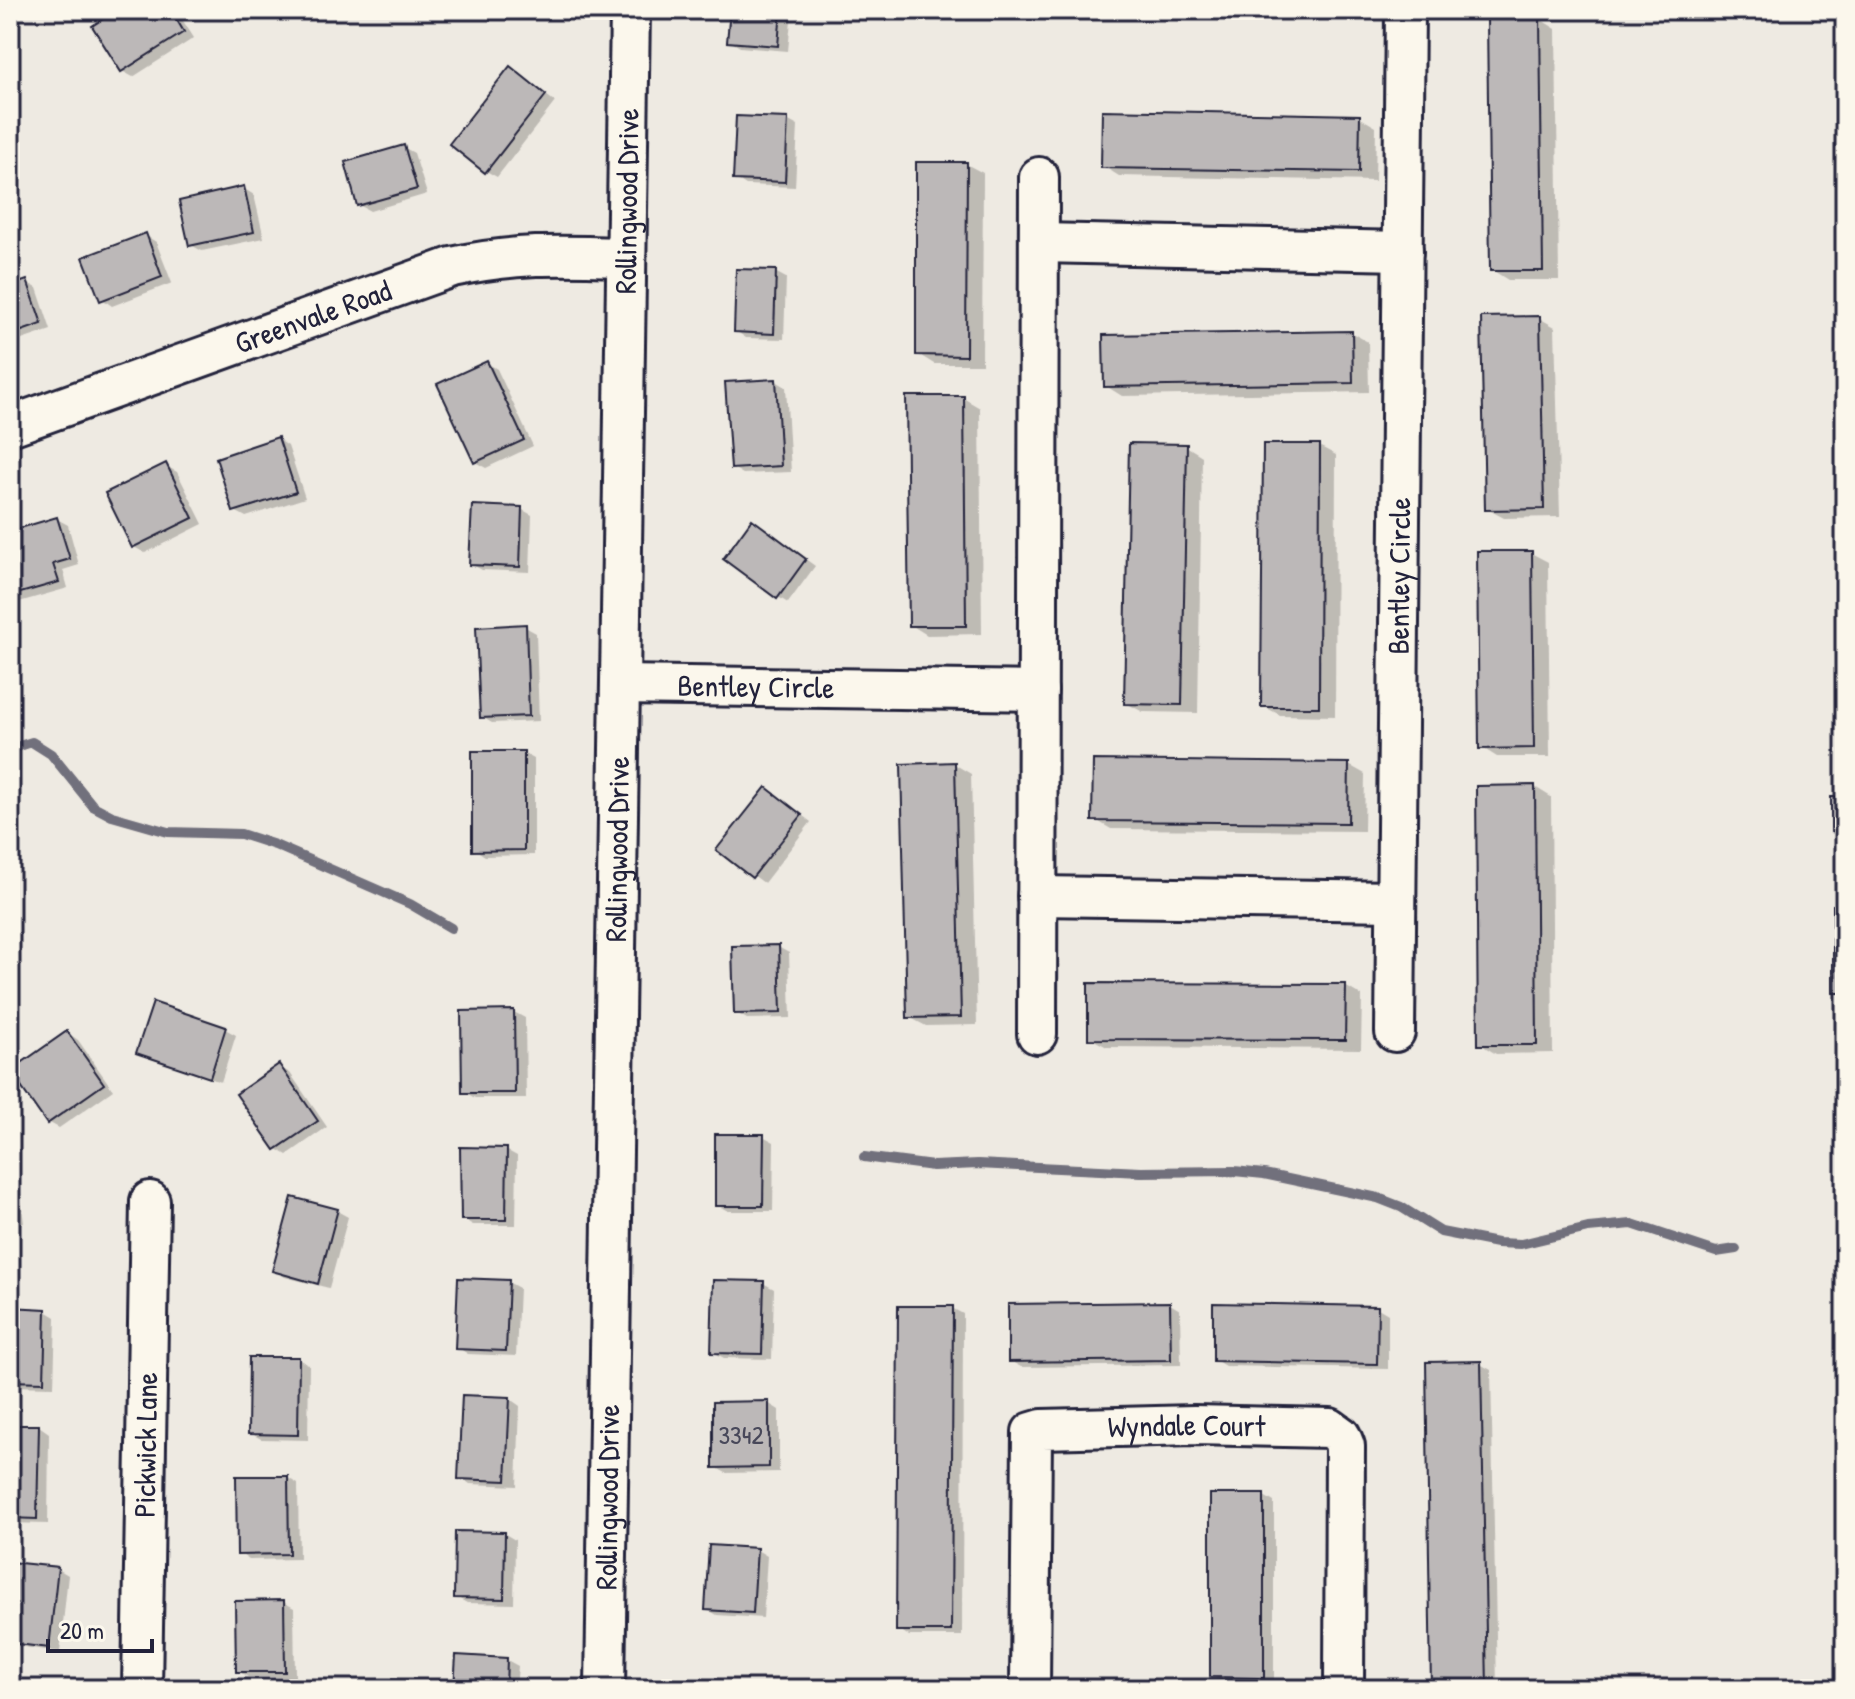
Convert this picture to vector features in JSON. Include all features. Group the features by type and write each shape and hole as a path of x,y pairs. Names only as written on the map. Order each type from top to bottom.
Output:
{"street":[{"name":"Rollingwood Drive","path":"605,1689 630,10"},
{"name":"Bentley Circle","path":"1395,1032 1405,10"},
{"path":"1037,1034 1039,177"},
{"path":"1040,243 1403,251"},
{"name":"Greenvale Road","path":"10,426 452,267 495,258 541,254 626,257"},
{"name":"Bentley Circle","path":"620,685 1038,691"},
{"path":"1037,896 1396,901"},
{"name":"Pickwick Lane","path":"142,1689 150,1201"},
{"name":"Wyndale Court","path":"1030,1689 1032,1432 1042,1429 1194,1425 1330,1428 1341,1436 1345,1446 1344,1689"}],"building":[{"path":"117,10 171,10 184,32 121,72 92,26"},
{"path":"730,10 781,10 778,46 727,42"},
{"path":"1540,17 1543,271 1490,271 1487,18"},
{"path":"510,66 546,95 485,173 449,144"},
{"path":"1102,110 1360,115 1359,172 1101,168"},
{"path":"736,116 788,118 785,182 733,180"},
{"path":"404,145 417,189 357,206 345,162"},
{"path":"916,162 967,162 966,356 916,355"},
{"path":"244,186 254,232 189,246 179,201"},
{"path":"146,233 162,277 100,301 83,257"},
{"path":"736,269 776,270 774,334 734,332"},
{"path":"27,280 42,324 10,335 10,286"},
{"path":"1540,316 1544,509 1485,510 1481,317"},
{"path":"1352,331 1353,383 1104,387 1103,335"},
{"path":"487,361 524,440 474,463 437,384"},
{"path":"776,379 781,466 731,469 725,382"},
{"path":"906,396 964,396 966,626 909,626"},
{"path":"278,437 296,492 233,512 216,458"},
{"path":"1129,443 1187,444 1182,705 1124,704"},
{"path":"1263,444 1320,444 1319,707 1261,707"},
{"path":"166,463 193,518 132,548 105,493"},
{"path":"472,505 522,507 520,567 469,565"},
{"path":"57,517 70,559 53,564 59,582 10,596 10,531"},
{"path":"752,519 806,559 777,599 723,559"},
{"path":"1477,551 1532,551 1534,748 1479,749"},
{"path":"526,624 529,716 480,718 476,627"},
{"path":"472,751 524,751 524,850 472,851"},
{"path":"1093,760 1349,763 1348,823 1092,821"},
{"path":"955,762 961,1017 907,1018 901,764"},
{"path":"1535,785 1537,1045 1478,1045 1476,786"},
{"path":"766,787 802,815 752,878 716,850"},
{"path":"1831,797 1845,797 1845,833 1831,832"},
{"path":"1833,905 1845,905 1845,993 1833,993"},
{"path":"779,945 781,1013 734,1014 732,946"},
{"path":"1088,983 1346,984 1345,1040 1088,1039"},
{"path":"153,1002 226,1027 210,1078 136,1053"},
{"path":"514,1010 515,1093 462,1093 461,1011"},
{"path":"67,1031 104,1084 47,1124 10,1071"},
{"path":"279,1064 318,1121 275,1150 236,1094"},
{"path":"715,1134 764,1134 763,1206 715,1206"},
{"path":"460,1147 507,1148 506,1220 461,1220"},
{"path":"1845,1170 1845,1251 1844,1251"},
{"path":"292,1197 338,1209 318,1284 272,1271"},
{"path":"458,1278 509,1280 506,1351 455,1349"},
{"path":"713,1280 764,1281 762,1354 711,1353"},
{"path":"1170,1302 1171,1360 1008,1362 1008,1304"},
{"path":"1213,1303 1378,1306 1377,1364 1213,1361"},
{"path":"898,1306 953,1306 951,1631 896,1631"},
{"path":"10,1307 46,1309 44,1382 10,1381"},
{"path":"1845,1328 1845,1371 1839,1329"},
{"path":"249,1357 299,1357 298,1435 248,1434"},
{"path":"1481,1361 1487,1689 1431,1689 1426,1362"},
{"path":"462,1395 510,1397 506,1481 458,1479"},
{"path":"769,1401 769,1467 713,1468 713,1402"},
{"path":"10,1425 39,1425 37,1519 10,1518"},
{"path":"236,1476 288,1476 289,1554 237,1555"},
{"path":"1210,1494 1264,1494 1264,1678 1210,1677"},
{"path":"455,1531 505,1532 504,1599 454,1598"},
{"path":"709,1545 757,1548 753,1613 705,1610"},
{"path":"10,1562 58,1567 49,1648 10,1643"},
{"path":"284,1600 285,1672 236,1672 235,1601"},
{"path":"456,1655 507,1658 506,1689 454,1689"}],"waterway":[{"path":"10,749 32,742 51,754 93,806 112,816 168,832 241,834 275,845 410,904 451,928"},
{"path":"864,1157 933,1166 978,1164 1264,1174 1378,1198 1401,1207 1441,1232 1497,1243 1521,1244 1588,1228 1632,1224 1716,1252 1736,1249"}]}
